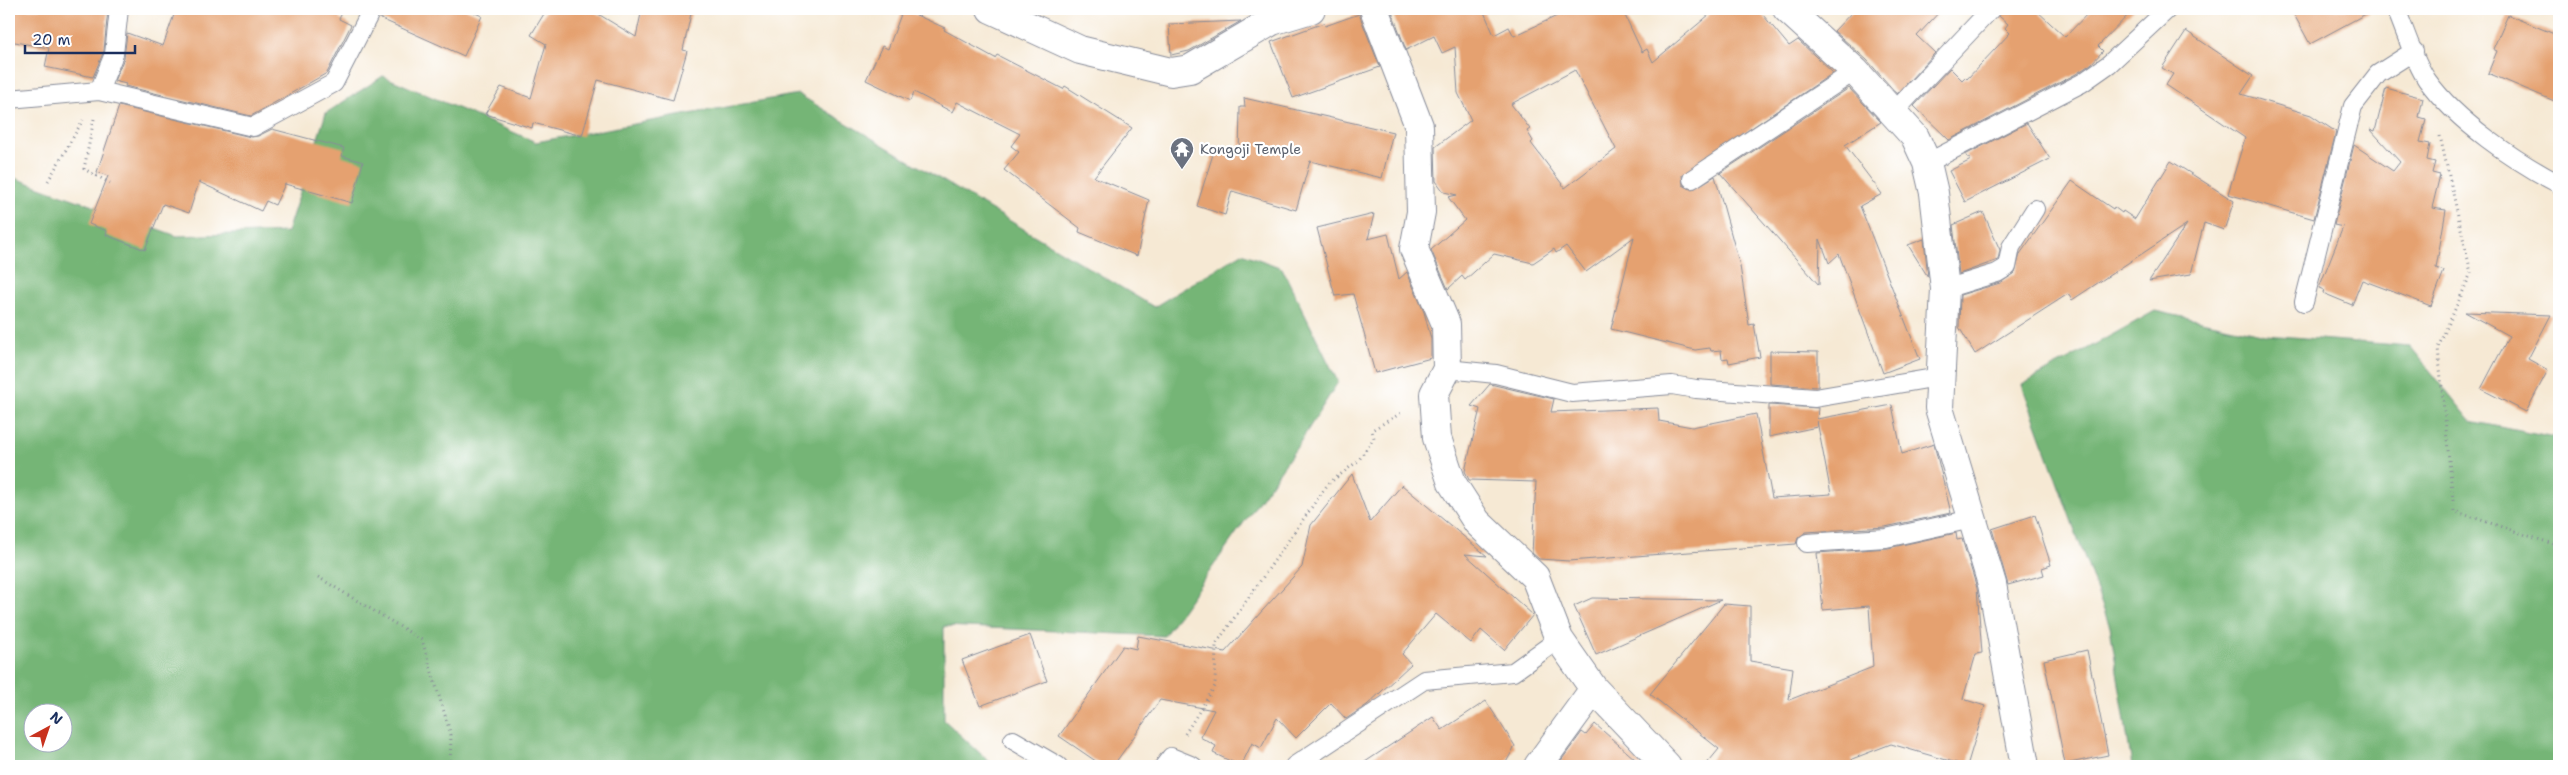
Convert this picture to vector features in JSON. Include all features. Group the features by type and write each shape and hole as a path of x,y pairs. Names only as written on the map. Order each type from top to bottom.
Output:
{"street":[{"path":"991,9 1080,50 1171,72 1190,69 1272,21 1311,9"},
{"path":"1374,9 1419,126 1421,212 1414,249 1446,324 1447,369 1434,394 1437,438 1452,483 1477,522 1534,576 1559,639 1594,689 1668,766"},
{"path":"1786,9 1855,71 1915,137 1927,164 1934,193 1945,289 1938,408 1992,584 2025,766"},
{"path":"1538,766 1594,689"}],"lane":[{"path":"99,91 114,54 119,9"},
{"path":"9,99 99,91 253,127 334,83 372,9"},
{"path":"1893,113 1991,9"},
{"path":"1927,164 2082,83 2109,64 2168,9"},
{"path":"2396,9 2426,79 2468,124 2535,172 2559,184"},
{"path":"2304,302 2353,106 2378,74 2414,52"},
{"path":"1692,180 1855,71"},
{"path":"1945,289 1997,273 2007,267 2011,247 2035,209"},
{"path":"1447,369 1496,374 1572,393 1672,385 1696,389 1815,398 1939,378"},
{"path":"1807,543 1886,538 1972,519"},
{"path":"1294,766 1424,680 1513,672 1559,639"},
{"path":"1013,740 1058,766"},
{"path":"1168,762 1193,766"}],"path":[{"path":"48,182 99,91"},
{"path":"99,91 84,169 110,183"},
{"path":"2438,128 2472,273 2438,348 2454,511 2554,544 2559,558"},
{"path":"1168,762 1215,686 1216,644 1328,484 1358,460 1374,438 1372,430 1434,394"},
{"path":"318,577 422,640 451,735 450,766"}],"green space":[{"path":"383,76 536,142 798,94 1154,307 1242,253 1282,268 1338,382 1297,447 1164,636 944,626 944,720 994,766 9,766 9,176 177,236 287,232 326,113"},
{"path":"2155,311 2266,335 2410,346 2471,421 2559,439 2559,766 2132,766 2110,627 2022,385"}],"building":[{"path":"9,9 108,9 104,51 93,77 45,67 49,48 9,41"},
{"path":"176,9 344,9 339,19 351,25 327,73 251,116 125,86 126,84 114,81 124,58 127,33 163,46"},
{"path":"383,9 466,9 482,16 464,56 379,18"},
{"path":"547,9 590,9 636,37 642,9 692,9 683,50 687,51 673,100 598,80 582,136 533,123 532,128 485,114 501,87 531,98 546,44 531,35"},
{"path":"903,9 945,28 944,30 995,58 997,55 1063,89 1065,86 1132,128 1094,177 1149,200 1137,256 1079,232 1080,228 1004,170 1019,152 1011,146 1020,134 957,102 952,112 914,92 910,101 866,80 882,46 888,49"},
{"path":"1391,9 1490,9 1484,12 1494,35 1509,27 1514,36 1572,9 1622,9 1642,52 1647,49 1653,62 1716,9 1758,9 1789,46 1798,40 1833,73 1682,175 1683,185 1692,190 1715,176 1740,266 1749,325 1754,324 1760,357 1729,363 1728,358 1722,359 1721,350 1711,351 1710,348 1695,350 1611,329 1634,237 1586,272 1566,246 1556,253 1554,249 1533,263 1494,254 1465,280 1462,276 1448,289 1431,250 1465,220 1448,197 1457,195 1444,192 1436,181 1435,147 1471,120 1458,93 1455,47 1442,53 1434,36 1406,50","holes":["1575,70 1616,149 1565,188 1531,143 1533,141 1527,131 1530,129 1511,104"]},
{"path":"1855,9 1942,9 1917,36 1935,53 1897,94 1867,60 1834,31"},
{"path":"2001,9 2035,9 2065,37 2092,9 2134,9 2098,46 2103,51 2091,64 2076,74 1949,140 1914,106 1950,68 1962,80 1965,77 1967,79 2010,33 2005,28 2008,24 1999,16"},
{"path":"2291,9 2375,9 2310,44"},
{"path":"1359,14 1380,67 1293,98 1271,42 1324,23 1325,26"},
{"path":"2508,15 2559,36 2559,103 2488,73 2497,51 2493,49"},
{"path":"1241,21 1189,51 1171,55 1169,24"},
{"path":"2186,31 2253,76 2241,94 2311,115 2336,132 2314,219 2228,194 2245,138 2166,85 2173,74 2162,68"},
{"path":"1849,88 1881,122 1845,145 1882,194 1860,206 1920,359 1883,373 1839,254 1829,263 1820,239 1819,285 1720,173"},
{"path":"2386,88 2423,98 2419,117 2426,119 2420,142 2430,144 2427,160 2435,162 2432,173 2440,175 2432,208 2446,210 2436,268 2444,271 2431,306 2362,280 2352,305 2323,293 2324,290 2319,288 2343,227 2334,225 2354,145 2393,171 2400,162 2370,129 2375,131"},
{"path":"1244,98 1393,132 1382,178 1310,161 1296,210 1232,191 1225,215 1197,206 1214,151 1217,152 1218,148 1239,155 1240,107 1245,107"},
{"path":"119,106 251,137 258,136 272,129 344,148 342,156 363,162 352,203 285,184 275,205 266,201 261,211 199,182 189,213 163,204 145,250 106,235 107,231 89,224 108,176 97,172"},
{"path":"2027,123 2050,159 1965,202 1949,171 1971,160 1965,155"},
{"path":"2171,161 2234,201 2224,230 2204,223 2191,274 2149,281 2187,224 2072,300 2068,294 1975,354 1959,327 1960,295 2000,283 2015,273 2020,254 2072,181 2113,209 2114,207 2122,213 2123,211 2135,219"},
{"path":"1983,212 2000,250 1998,260 1959,274 1953,225"},
{"path":"1374,214 1368,239 1388,234 1399,279 1407,272 1424,312 1431,339 1431,358 1375,373 1353,294 1335,296 1317,228"},
{"path":"1924,239 1928,277 1908,245"},
{"path":"2465,312 2551,315 2528,359 2548,370 2526,412 2481,389 2509,336"},
{"path":"1770,351 1818,352 1818,387 1770,384"},
{"path":"1490,384 1554,399 1551,412 1658,408 1659,421 1692,427 1756,414 1772,498 1831,494 1817,421 1817,427 1769,437 1769,405 1818,408 1817,419 1892,405 1902,454 1934,444 1951,513 1885,527 1806,532 1798,538 1796,544 1569,561 1539,559 1532,553 1536,482 1469,480 1465,471 1480,409 1471,406"},
{"path":"1352,474 1370,522 1402,485 1487,556 1465,554 1533,615 1504,650 1481,630 1471,643 1436,614 1402,654 1411,664 1367,705 1346,719 1331,703 1296,738 1277,718 1261,748 1252,743 1241,766 1213,753 1216,746 1200,737 1214,710 1160,700 1113,766 1103,766 1059,736 1123,646 1136,649 1138,636 1225,652 1302,567 1311,525"},
{"path":"2035,515 2051,565 2042,568 2044,575 2008,585 1992,529"},
{"path":"1956,533 1957,540 1962,539 1977,588 1982,653 1976,654 1963,699 1985,706 1967,766 1891,744 1852,759 1855,766 1705,766 1719,749 1650,694 1724,604 1750,606 1750,661 1793,668 1789,700 1873,667 1869,606 1823,610 1817,553 1888,548"},
{"path":"1592,598 1721,600 1596,655 1574,606"},
{"path":"1030,635 1047,681 980,706 962,660"},
{"path":"2087,650 2108,755 2065,764 2044,660"},
{"path":"1486,701 1515,746 1504,766 1359,766 1433,717 1442,730"},
{"path":"1595,724 1643,766 1557,766 1582,732 1586,735"}],"place":[{"name":"Kongoji Temple","path":"1182,170"}]}
